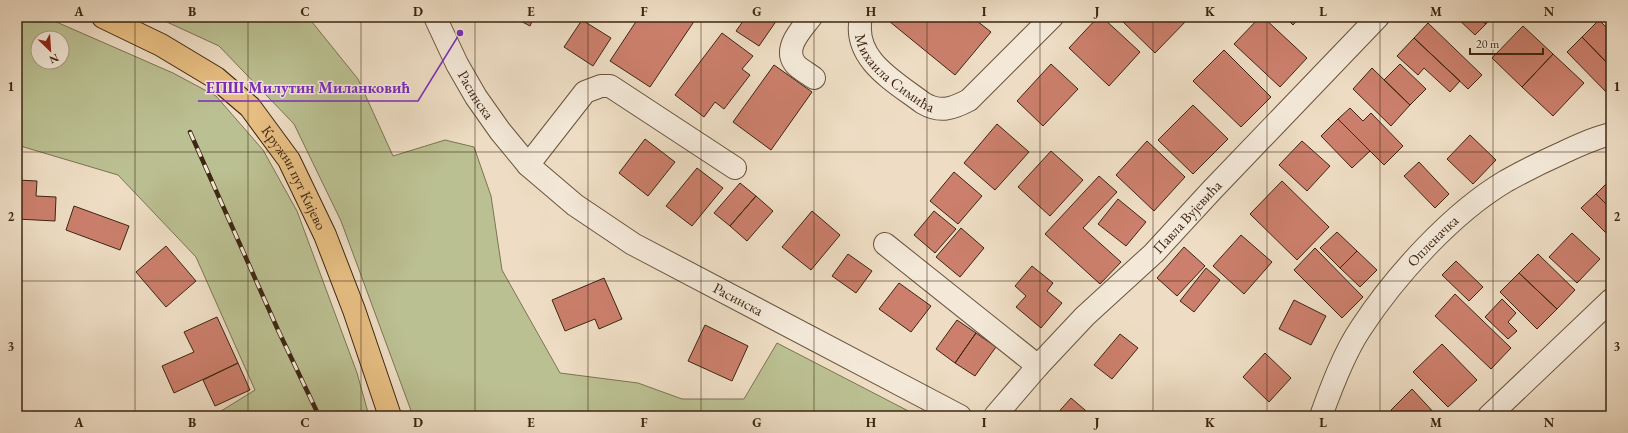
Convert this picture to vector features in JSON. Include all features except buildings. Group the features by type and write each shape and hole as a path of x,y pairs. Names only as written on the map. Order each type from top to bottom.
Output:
{"main road":[{"name":"Кружни пут Кијево","path":"103,17 162,45 216,78 250,107 289,160 326,235 354,310 390,416"}],"street":[{"name":"Расинска","path":"435,17 457,64 476,97 500,131 528,165 575,205 633,244 960,416"},
{"path":"811,17 792,45 792,56 796,64 814,78"},
{"name":"Михаила Симића","path":"861,17 859,32 861,45 876,66 927,106 941,110 970,100 1052,17"},
{"name":"Павла Вујевића","path":"995,416 1038,366 1085,316 1154,254 1212,190 1378,17"},
{"path":"528,165 585,92 602,86 610,86 735,168"},
{"name":"Опленачка","path":"1321,416 1330,390 1360,329 1409,265 1443,230 1505,181 1559,154 1611,134"},
{"path":"885,244 1038,366"},
{"path":"1489,416 1611,300"}],"green space":[{"path":"17,17 45,17 173,73 216,96 263,150 297,211 357,373 369,416 213,416 255,390 196,257 118,175 17,145"},
{"path":"156,17 308,17 358,79 393,156 445,140 474,147 491,196 502,270 560,373 638,383 682,399 744,399 777,343 918,416 413,416 341,221 294,124 219,46"}],"railway":[{"path":"190,132 278,330 319,416"}],"place":[{"name":"ЕПШ Милутин Миланковић","path":"460,33"}]}
